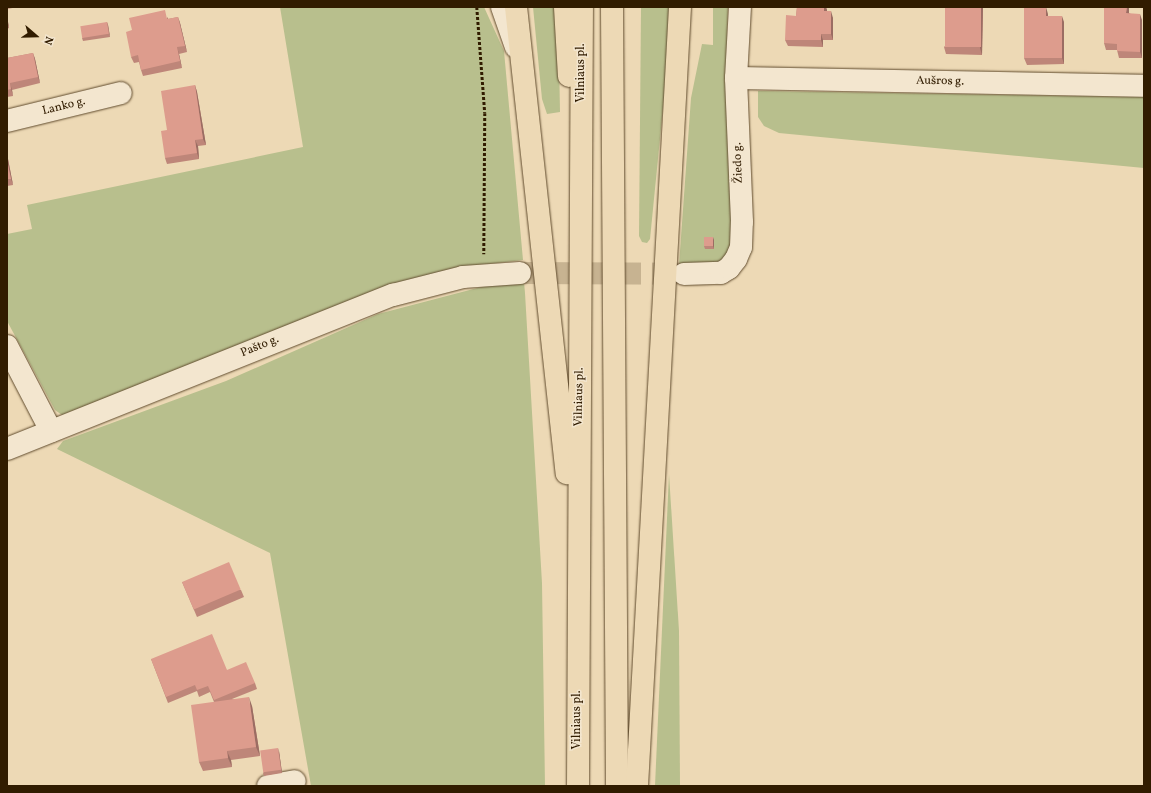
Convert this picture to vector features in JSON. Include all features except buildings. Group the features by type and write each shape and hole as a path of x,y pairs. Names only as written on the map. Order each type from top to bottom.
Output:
{"highway":[{"path":"516,7 578,569"},
{"path":"565,7 566,50 582,227"},
{"name":"Vilniaus pl.","path":"578,786 582,7"},
{"path":"612,7 617,786"},
{"path":"637,786 680,7"}],"street":[{"path":"502,7 521,61"},
{"name":"Žiedo g.","path":"684,274 721,273 729,268 736,259 740,247 742,222 736,78 740,7"},
{"name":"Aušros g.","path":"736,78 1144,86"},
{"name":"Lanko g.","path":"7,121 121,93"},
{"name":"Pašto g.","path":"7,449 393,295 428,284 484,273 520,272"},
{"path":"7,346 51,431"},
{"path":"268,786 295,781"}],"path":[{"path":"476,7 485,113 484,273"}],"green space":[{"path":"280,7 484,7 504,51 523,260 454,268 395,284 62,415 55,410 7,321 7,234 32,229 27,205 303,147"},
{"path":"533,7 558,7 560,112 547,114 542,99"},
{"path":"641,7 670,7 669,48 650,239 647,243 642,242 639,236"},
{"path":"713,7 728,7 726,88 733,235 728,255 719,264 679,265 691,98 702,44 713,45"},
{"path":"758,91 1144,97 1144,168 779,133 764,126 758,117"},
{"path":"504,281 524,282 525,293 542,583 545,786 311,786 270,553 57,449 63,441 226,381 378,314"},
{"path":"669,474 679,631 680,786 655,786"}],"tunnel":[{"path":"520,273 684,274"}]}
